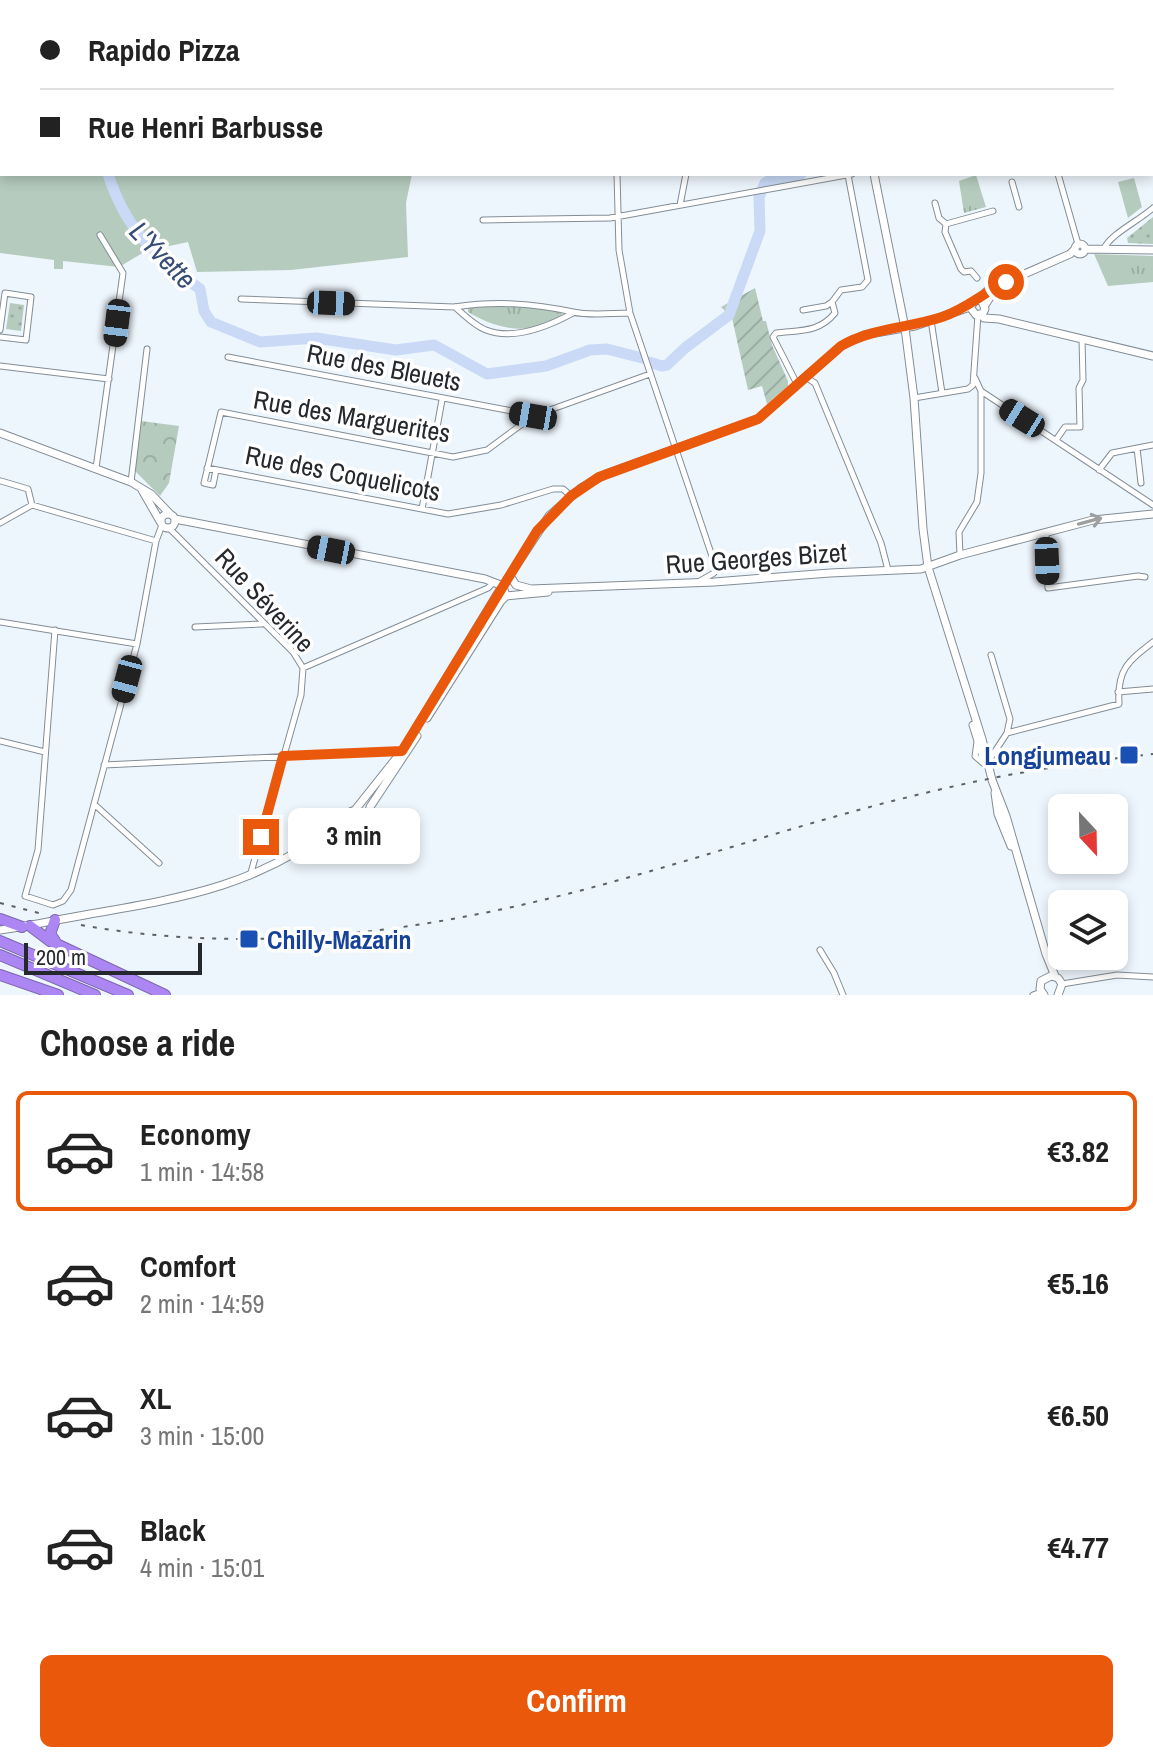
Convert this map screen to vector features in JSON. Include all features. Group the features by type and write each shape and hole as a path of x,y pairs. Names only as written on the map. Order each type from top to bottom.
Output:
{"highway":[{"path":"0,919 26,926 165,995"},
{"path":"55,920 50,934 59,945"},
{"path":"0,941 128,995"},
{"path":"0,955 95,995"},
{"path":"0,975 58,995"}],"main road":[{"path":"874,176 905,328 928,567 1046,954 1061,991"},
{"path":"0,930 179,899 250,877 313,843 340,823 343,815 355,810 402,751 543,523 571,496 613,470 758,419 852,339 905,328 970,307 973,314 982,309 999,290 1080,249 1153,250"},
{"path":"982,309 984,318 1153,356"},
{"path":"0,433 131,482 151,494 173,517 175,524 164,525"},
{"path":"141,488 164,525"},
{"name":"Rue Georges Bizet","path":"510,576 522,588 585,588 928,567 960,555 1106,517 1153,514"},
{"path":"164,525 164,515 503,586 506,596 370,807 367,830 363,835 350,838 345,835 340,823"},
{"name":"Rue Georges Bizet","path":"506,596 585,588"},
{"path":"355,810 367,819"},
{"path":"313,843 345,835"},
{"path":"1040,994 1046,954"},
{"path":"1044,978 1055,976"}],"street":[{"path":"617,176 621,268 630,313 715,565 714,573 695,583"},
{"path":"680,205 686,176"},
{"path":"483,220 617,217 839,176"},
{"path":"803,310 826,306 841,290 862,287 868,280 850,176"},
{"path":"1059,176 1080,249"},
{"path":"1012,182 1019,207"},
{"path":"935,203 939,218 946,224"},
{"path":"1104,249 1109,239 1153,208"},
{"path":"946,224 993,211"},
{"path":"946,224 945,232 961,269 973,272 977,278"},
{"path":"96,468 123,273 100,235"},
{"path":"0,330 5,293 31,297 26,340 0,337"},
{"path":"241,299 454,307 485,302 527,303 574,313 630,313"},
{"path":"797,384 773,337 776,333 810,330 823,325 835,313 832,302"},
{"path":"454,307 488,331 512,333 543,328 574,313"},
{"path":"914,398 968,389 975,378 982,309"},
{"path":"931,320 942,393"},
{"path":"1056,440 1065,427 1080,427 1082,339"},
{"path":"131,482 147,349"},
{"name":"Rue des Bleuets","path":"228,357 533,416"},
{"path":"0,366 109,379"},
{"name":"Rue des Marguerites","path":"221,412 453,457 487,450 533,416 650,374"},
{"path":"805,377 813,380 827,412 886,554 888,570"},
{"path":"960,555 959,532 977,502 981,473 981,391 975,378"},
{"path":"981,391 1153,505"},
{"path":"422,509 442,400"},
{"name":"Rue des Coquelicots","path":"221,412 207,468 458,514 558,488 571,496"},
{"path":"1099,470 1112,453 1153,445"},
{"path":"1137,448 1141,483"},
{"path":"207,468 204,483 213,485 216,470"},
{"path":"0,481 28,489 32,505"},
{"path":"2,520 32,505 156,541"},
{"path":"55,630 38,850 25,896 53,905 68,896 137,644 156,541 164,525"},
{"name":"Rue Séverine","path":"164,525 298,658 303,668 301,695 250,877"},
{"path":"1046,533 1048,588 1145,577"},
{"path":"303,668 488,588 494,582"},
{"path":"0,622 137,644"},
{"path":"195,627 263,623"},
{"path":"1007,733 1119,704 1119,688 1127,664 1153,642"},
{"path":"988,766 1007,733 1010,719 991,655"},
{"path":"1119,688 1153,689"},
{"path":"0,741 45,752"},
{"path":"104,765 402,751"},
{"path":"94,804 159,863"},
{"path":"820,950 843,995"},
{"path":"1061,991 1117,975 1153,977"}],"green space":[{"path":"0,176 412,176 406,203 408,257 291,270 197,272 188,242 146,251 119,267 63,261 63,269 54,269 54,260 0,253"},
{"path":"976,176 986,207 964,213 959,181"},
{"path":"1134,178 1142,207 1128,218 1118,182"},
{"path":"1153,217 1153,244 1128,243 1127,238"},
{"path":"1094,254 1153,256 1153,282 1108,286"},
{"path":"755,288 763,321 766,321 772,345 788,381 788,386 767,404 762,386 748,390 732,318 721,307"},
{"path":"10,303 24,305 21,331 6,329"},
{"path":"526,304 563,315 539,326 516,328 492,323 468,312 468,308"},
{"path":"141,421 179,426 169,483 160,496 135,471"}],"waterway":[{"name":"L'Yvette","path":"109,176 124,211 144,240 200,289 204,311 211,322 260,342 316,338 396,350 434,345 487,374 546,366 590,350 607,349 642,358"},
{"name":"L'Yvette","path":"649,362 667,365 729,315 760,231 759,197 765,183 797,176"}],"railway":[{"path":"81,925 215,939 349,934 415,925 547,899 938,790 991,778 1153,754"},
{"path":"0,903 39,913"}],"place":[{"name":"Longjumeau","path":"1129,755"},
{"name":"Chilly-Mazarin","path":"249,939"}],"route":[{"path":"261,837 283,756 402,751 537,531 581,488 613,470 758,419 852,339 915,326 970,307 985,292 1006,282"}]}
